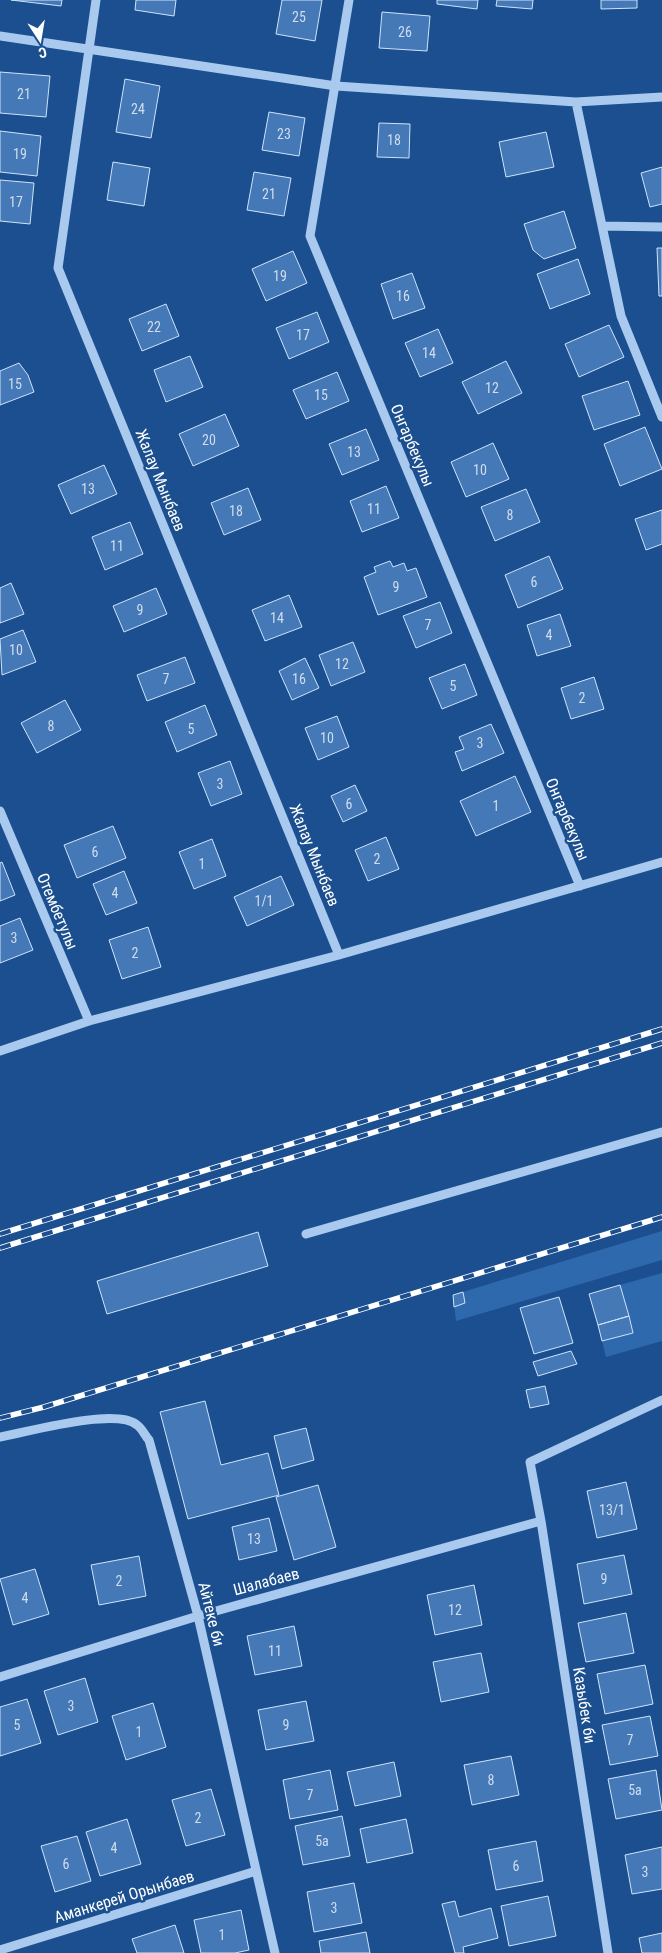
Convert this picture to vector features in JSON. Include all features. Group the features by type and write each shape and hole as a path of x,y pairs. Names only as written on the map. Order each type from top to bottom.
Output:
{"street":[{"name":"Жалау Мынбаев","path":"96,0 58,268 339,955"},
{"name":"Онгарбекулы","path":"349,0 310,236 580,886"},
{"path":"0,36 336,86 576,102 662,97"},
{"path":"576,102 622,316 662,417"},
{"path":"602,226 662,227"},
{"name":"Отембетулы","path":"0,811 88,1022"},
{"path":"0,1051 88,1022 339,955 662,862"},
{"path":"306,1234 662,1132"},
{"name":"Казыбек би","path":"608,1953 542,1521 530,1462 662,1400"},
{"name":"Айтеке би","path":"0,1437 91,1419 118,1418 137,1424 149,1440 198,1616 275,1953"},
{"name":"Шалабаев","path":"0,1677 198,1616 542,1521"},
{"name":"Аманкерей Орынбаев","path":"0,1950 256,1871"}],"shaded area":[{"path":"662,1231 662,1260 456,1321 453,1295"},
{"path":"662,1273 662,1341 606,1357 602,1341 633,1333 620,1285"}],"building":[{"path":"11,0 62,0 61,6"},
{"path":"136,0 176,0 174,16 135,10"},
{"path":"282,0 322,0 315,41 276,34"},
{"path":"437,0 478,0 477,9 437,4"},
{"path":"497,0 533,0 532,9 496,6"},
{"path":"601,0 637,0 637,8 601,9"},
{"path":"382,12 430,16 427,51 379,48"},
{"path":"0,72 50,76 46,117 0,113"},
{"path":"125,79 160,86 151,138 116,132"},
{"path":"269,112 305,118 299,156 262,150"},
{"path":"379,123 410,124 409,158 377,157"},
{"path":"0,131 41,136 37,176 0,172"},
{"path":"546,132 554,167 506,177 499,142"},
{"path":"113,162 150,168 144,206 107,200"},
{"path":"662,167 662,204 650,207 641,173"},
{"path":"254,172 291,178 284,216 247,210"},
{"path":"0,180 34,183 30,224 0,221"},
{"path":"564,211 576,248 544,259 533,250 524,224"},
{"path":"657,248 662,248 662,296 659,296"},
{"path":"293,251 307,283 266,301 252,269"},
{"path":"578,259 590,294 550,309 537,274"},
{"path":"412,273 425,308 393,319 381,284"},
{"path":"166,304 179,336 142,351 129,319"},
{"path":"317,312 329,342 289,359 276,328"},
{"path":"609,325 624,357 579,377 565,344"},
{"path":"438,329 453,363 420,377 405,343"},
{"path":"190,356 203,387 166,402 154,370"},
{"path":"506,361 522,393 478,414 462,382"},
{"path":"19,363 28,375 34,392 0,405 0,371"},
{"path":"337,372 349,401 306,419 293,390"},
{"path":"628,381 640,415 594,430 582,396"},
{"path":"225,414 239,446 193,466 179,434"},
{"path":"645,427 662,469 620,486 604,444"},
{"path":"366,429 379,460 342,475 329,444"},
{"path":"493,443 509,479 466,497 451,462"},
{"path":"104,465 117,494 71,514 58,485"},
{"path":"386,486 399,518 362,532 350,501"},
{"path":"248,488 261,520 224,535 211,503"},
{"path":"526,489 540,522 495,541 481,507"},
{"path":"662,510 662,544 646,550 635,519"},
{"path":"130,522 143,554 105,570 92,537"},
{"path":"549,556 563,589 518,608 505,575"},
{"path":"390,561 393,567 404,563 407,571 416,568 427,597 378,615 364,577 376,572 374,567"},
{"path":"11,583 24,614 0,623 0,588"},
{"path":"156,588 167,614 124,632 113,606"},
{"path":"289,595 302,627 265,641 252,610"},
{"path":"440,602 452,633 416,648 403,616"},
{"path":"560,614 571,646 537,656 527,625"},
{"path":"23,630 36,662 2,675 0,639"},
{"path":"353,642 365,672 331,686 319,655"},
{"path":"185,657 195,683 147,701 137,675"},
{"path":"305,658 319,688 292,700 279,671"},
{"path":"465,664 477,695 442,709 429,678"},
{"path":"594,677 604,709 571,719 561,688"},
{"path":"65,700 81,730 37,753 21,723"},
{"path":"205,705 217,735 177,752 165,722"},
{"path":"337,716 349,747 318,760 305,728"},
{"path":"491,724 504,753 462,771 455,752 464,749 459,737"},
{"path":"230,761 242,794 211,806 198,773"},
{"path":"515,776 531,812 476,836 460,801"},
{"path":"355,785 367,811 343,822 331,796"},
{"path":"113,826 126,858 77,878 64,845"},
{"path":"386,837 399,869 368,881 355,850"},
{"path":"212,839 226,876 194,889 179,852"},
{"path":"2,862 15,895 0,901 0,863"},
{"path":"124,871 137,903 106,915 93,884"},
{"path":"281,876 294,905 247,926 234,897"},
{"path":"20,918 33,950 0,963 0,926"},
{"path":"148,927 161,967 122,979 109,940"},
{"path":"258,1232 268,1266 107,1314 97,1281"},
{"path":"620,1285 629,1316 598,1325 589,1294"},
{"path":"463,1292 465,1303 454,1307 453,1295"},
{"path":"559,1297 573,1343 534,1354 520,1308"},
{"path":"629,1316 633,1333 602,1341 598,1325"},
{"path":"571,1351 577,1364 538,1376 533,1362"},
{"path":"545,1386 549,1404 530,1408 526,1390"},
{"path":"205,1401 221,1465 268,1453 279,1495 188,1519 160,1412"},
{"path":"306,1428 314,1460 282,1469 274,1436"},
{"path":"626,1482 637,1529 597,1538 587,1491"},
{"path":"318,1485 336,1547 294,1560 276,1497"},
{"path":"269,1518 277,1551 239,1560 232,1527"},
{"path":"624,1555 632,1594 584,1604 577,1564"},
{"path":"139,1556 146,1596 99,1605 91,1565"},
{"path":"35,1569 49,1614 13,1625 0,1579"},
{"path":"474,1585 482,1625 435,1635 427,1595"},
{"path":"626,1613 634,1653 586,1662 578,1623"},
{"path":"294,1626 302,1666 255,1675 247,1636"},
{"path":"481,1653 489,1692 441,1702 433,1662"},
{"path":"645,1665 653,1704 605,1714 597,1674"},
{"path":"85,1678 98,1722 58,1735 44,1691"},
{"path":"27,1699 41,1743 0,1756 0,1707"},
{"path":"306,1701 314,1741 266,1750 258,1710"},
{"path":"153,1703 166,1747 126,1760 112,1716"},
{"path":"650,1716 658,1756 610,1765 602,1725"},
{"path":"511,1756 519,1795 472,1805 464,1765"},
{"path":"394,1762 401,1796 355,1806 347,1772"},
{"path":"330,1770 338,1810 290,1819 283,1780"},
{"path":"656,1770 662,1810 616,1819 608,1779"},
{"path":"211,1789 225,1835 186,1846 172,1800"},
{"path":"342,1816 350,1856 303,1865 295,1826"},
{"path":"127,1819 141,1864 100,1876 86,1832"},
{"path":"406,1819 413,1853 367,1863 360,1829"},
{"path":"77,1836 91,1881 55,1892 41,1846"},
{"path":"536,1841 543,1881 496,1890 488,1850"},
{"path":"662,1847 662,1889 632,1894 625,1855"},
{"path":"354,1883 362,1923 314,1932 307,1892"},
{"path":"548,1896 556,1936 509,1946 501,1906"},
{"path":"455,1901 459,1917 491,1908 498,1938 463,1947 464,1953 455,1953 442,1904"},
{"path":"241,1910 249,1950 235,1953 201,1953 194,1920"},
{"path":"175,1925 184,1953 137,1953 132,1939"},
{"path":"366,1932 370,1953 321,1953 319,1941"},
{"path":"662,1933 662,1953 642,1953 639,1938"}],"railway":[{"path":"0,1234 662,1029"},
{"path":"0,1248 662,1043"},
{"path":"0,1418 44,1407 662,1217"}]}
